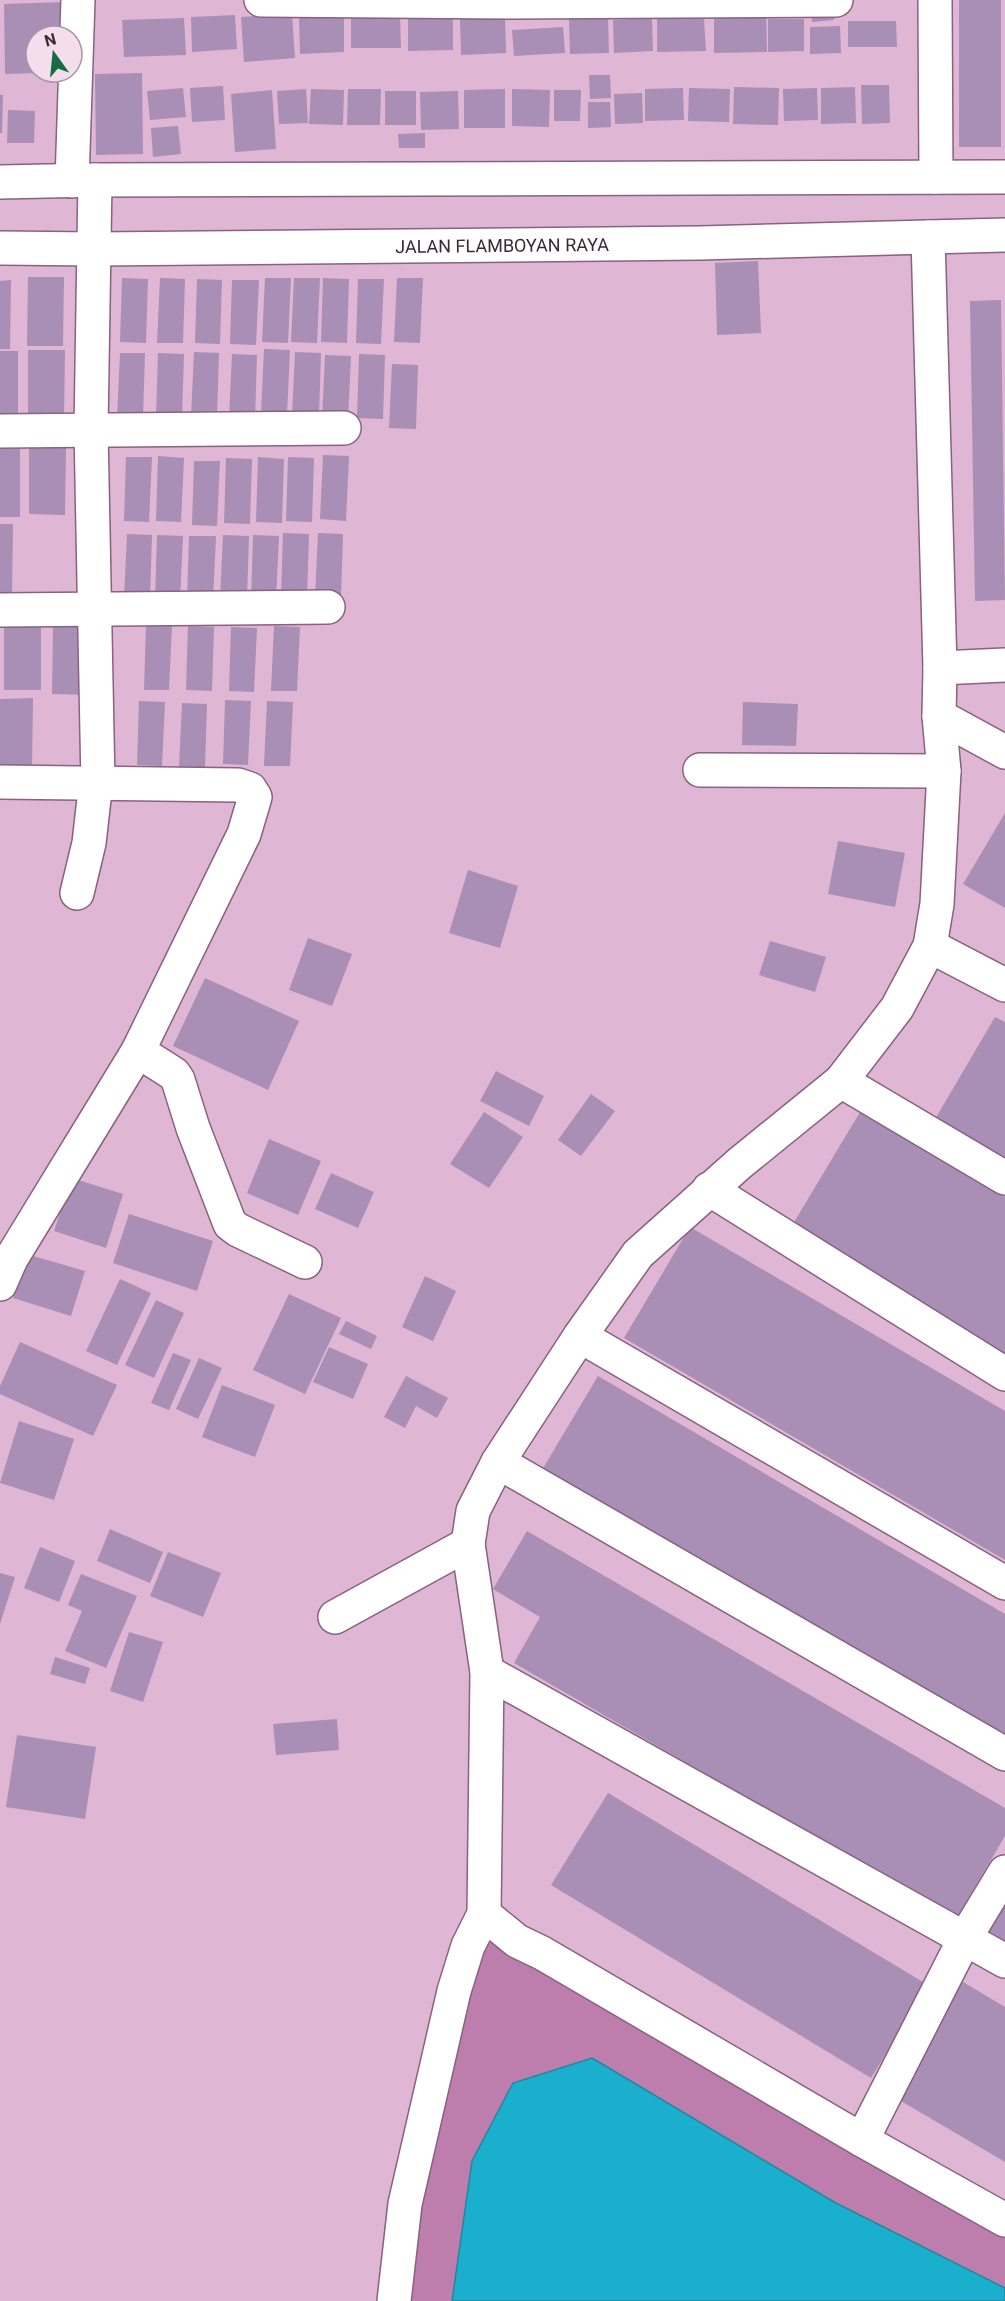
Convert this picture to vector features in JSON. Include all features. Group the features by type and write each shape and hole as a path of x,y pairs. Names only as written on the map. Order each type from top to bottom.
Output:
{"street":[{"path":"77,893 89,843 98,784 91,430 96,249 84,180 78,0"},
{"path":"261,0 497,2 836,0"},
{"path":"935,0 936,177"},
{"path":"0,182 1005,177"},
{"name":"JALAN FLAMBOYAN RAYA","path":"0,248 700,243 1005,235"},
{"path":"394,2301 405,2204 454,1991 468,1946 484,1914 487,1671 468,1544 473,1511 498,1462 580,1336 638,1254 709,1189 841,1082 897,1008 930,946 937,904 944,771 939,716 940,668 928,237"},
{"path":"0,431 344,428"},
{"path":"0,609 328,607"},
{"path":"940,668 1005,665"},
{"path":"939,716 1005,752"},
{"path":"700,770 944,771"},
{"path":"0,782 237,785 250,789 255,797 244,834 138,1051 11,1259 0,1284"},
{"path":"930,946 1005,986"},
{"path":"138,1051 174,1074 178,1080 193,1128 230,1224 305,1262"},
{"path":"841,1082 1005,1178"},
{"path":"709,1189 1005,1374"},
{"path":"580,1336 1005,1582"},
{"path":"498,1462 1005,1754"},
{"path":"335,1617 468,1544"},
{"path":"487,1671 1005,1961"},
{"path":"862,2140 965,1938 1005,1872"},
{"path":"484,1914 518,1941 1005,2220"}],"shaded area":[{"path":"484,1914 1005,2220 1005,2301 394,2301"}],"water":[{"path":"592,2058 834,2202 1005,2288 1005,2301 452,2301 472,2161 513,2083"}],"building":[{"path":"959,0 1001,0 1001,147 959,147"},
{"path":"714,1 766,1 767,52 714,53"},
{"path":"64,2 65,24 24,24 24,73 5,74 4,4"},
{"path":"811,2 833,2 834,20 812,22"},
{"path":"292,14 295,58 244,62 241,17"},
{"path":"235,15 237,49 192,52 191,17"},
{"path":"344,15 344,52 300,54 299,16"},
{"path":"351,17 400,17 401,48 351,48"},
{"path":"453,17 453,50 408,51 408,18"},
{"path":"505,17 506,53 461,55 460,18"},
{"path":"184,18 186,55 124,57 122,20"},
{"path":"608,18 609,53 570,54 569,19"},
{"path":"652,18 653,51 614,53 613,20"},
{"path":"704,18 706,51 657,52 657,19"},
{"path":"768,19 804,19 804,51 768,52"},
{"path":"848,21 896,21 897,47 848,47"},
{"path":"840,26 841,53 810,54 810,27"},
{"path":"563,27 565,53 514,56 512,30"},
{"path":"142,73 143,154 96,155 95,74"},
{"path":"589,75 610,75 611,98 590,99"},
{"path":"861,85 889,85 890,123 862,124"},
{"path":"223,86 225,120 192,122 190,88"},
{"path":"734,87 779,88 778,125 733,124"},
{"path":"855,87 856,123 821,124 821,88"},
{"path":"183,88 186,117 150,120 147,91"},
{"path":"683,88 684,120 645,121 645,89"},
{"path":"689,88 730,89 729,122 688,121"},
{"path":"817,88 818,120 784,121 783,89"},
{"path":"306,89 308,123 279,124 277,91"},
{"path":"311,89 344,90 343,125 309,124"},
{"path":"348,89 381,89 380,125 347,125"},
{"path":"505,89 505,128 464,128 464,90"},
{"path":"512,89 550,90 549,127 512,126"},
{"path":"272,90 276,149 235,152 231,94"},
{"path":"554,90 581,90 580,121 554,121"},
{"path":"385,91 416,91 416,125 385,125"},
{"path":"458,91 459,129 421,130 420,92"},
{"path":"642,93 643,123 615,124 614,94"},
{"path":"0,95 3,95 2,133 0,133"},
{"path":"588,102 610,102 611,127 588,128"},
{"path":"8,110 35,111 34,143 7,143"},
{"path":"178,126 181,154 153,157 151,128"},
{"path":"425,133 425,148 399,148 398,134"},
{"path":"758,261 761,333 717,335 715,263"},
{"path":"28,277 64,277 63,346 27,346"},
{"path":"122,278 148,279 146,343 120,342"},
{"path":"160,278 185,279 183,343 157,343"},
{"path":"265,278 291,278 288,343 262,342"},
{"path":"294,278 320,278 317,343 291,342"},
{"path":"323,278 349,279 347,343 321,342"},
{"path":"397,278 423,278 420,343 394,342"},
{"path":"197,279 222,280 220,344 195,343"},
{"path":"358,279 384,279 381,344 356,343"},
{"path":"11,280 10,349 0,349 0,281"},
{"path":"232,280 259,280 256,345 230,344"},
{"path":"1001,300 1005,600 975,601 970,301"},
{"path":"264,349 290,350 287,414 261,414"},
{"path":"28,350 65,350 64,419 28,419"},
{"path":"0,351 18,351 18,420 0,420"},
{"path":"194,352 219,353 217,417 191,417"},
{"path":"295,352 321,353 319,417 292,416"},
{"path":"120,353 145,353 143,418 117,417"},
{"path":"158,353 184,354 182,418 156,417"},
{"path":"232,354 257,355 255,419 229,418"},
{"path":"359,354 385,355 383,419 357,418"},
{"path":"325,355 351,356 348,420 322,419"},
{"path":"392,364 418,365 416,429 389,428"},
{"path":"29,446 66,446 65,515 29,514"},
{"path":"0,448 20,449 20,517 0,517"},
{"path":"323,455 349,456 346,521 320,519"},
{"path":"158,456 184,458 181,522 156,521"},
{"path":"126,457 152,457 149,522 124,521"},
{"path":"258,457 284,459 282,523 256,522"},
{"path":"288,457 314,458 312,522 286,521"},
{"path":"226,458 252,459 250,524 224,523"},
{"path":"194,461 220,461 217,526 192,525"},
{"path":"0,524 13,524 12,593 0,593"},
{"path":"283,533 309,534 307,598 281,597"},
{"path":"318,533 343,534 341,598 315,598"},
{"path":"127,534 152,535 150,599 124,598"},
{"path":"157,535 183,536 180,600 155,599"},
{"path":"223,535 249,536 247,600 220,599"},
{"path":"253,535 279,536 276,600 251,600"},
{"path":"189,536 216,536 213,600 187,600"},
{"path":"4,621 41,621 41,690 4,690"},
{"path":"89,625 89,695 52,694 53,626"},
{"path":"146,625 172,626 169,690 144,690"},
{"path":"188,626 214,627 212,691 186,690"},
{"path":"274,626 300,627 297,691 271,691"},
{"path":"231,627 257,628 254,692 229,691"},
{"path":"33,698 32,768 0,767 0,699"},
{"path":"225,700 251,701 248,765 223,764"},
{"path":"139,701 165,702 162,766 137,765"},
{"path":"267,701 293,702 290,766 264,766"},
{"path":"743,702 798,704 796,746 742,745"},
{"path":"182,703 207,704 205,768 179,768"},
{"path":"1005,813 1005,908 963,884"},
{"path":"838,841 905,853 895,907 828,894"},
{"path":"468,870 518,886 500,948 449,933"},
{"path":"308,938 352,954 332,1006 289,990"},
{"path":"770,941 826,957 815,992 759,975"},
{"path":"205,978 299,1021 268,1090 173,1046"},
{"path":"995,1017 1005,1022 1005,1162 934,1121"},
{"path":"496,1071 544,1096 529,1126 480,1101"},
{"path":"591,1094 615,1111 581,1156 558,1140"},
{"path":"484,1112 523,1137 489,1188 450,1164"},
{"path":"860,1112 1005,1197 1005,1361 787,1234"},
{"path":"269,1139 321,1161 298,1215 247,1193"},
{"path":"331,1173 374,1192 358,1228 315,1209"},
{"path":"72,1178 123,1194 106,1248 54,1231"},
{"path":"129,1214 213,1241 197,1291 113,1263"},
{"path":"690,1227 1005,1411 1005,1560 624,1338"},
{"path":"26,1254 85,1271 71,1316 13,1298"},
{"path":"425,1276 456,1291 433,1341 402,1327"},
{"path":"120,1279 151,1293 117,1365 86,1351"},
{"path":"289,1294 341,1318 305,1394 253,1370"},
{"path":"156,1300 184,1313 154,1378 125,1365"},
{"path":"346,1321 377,1336 371,1349 339,1334"},
{"path":"20,1342 117,1385 93,1436 0,1394 0,1386"},
{"path":"329,1347 368,1364 353,1399 313,1382"},
{"path":"173,1353 191,1360 169,1410 151,1403"},
{"path":"199,1358 222,1368 198,1419 176,1409"},
{"path":"406,1376 448,1398 437,1418 416,1406 405,1428 384,1417"},
{"path":"598,1376 1005,1614 1005,1747 539,1475"},
{"path":"222,1385 275,1405 255,1457 202,1437"},
{"path":"19,1421 74,1439 54,1500 0,1483"},
{"path":"110,1529 163,1552 150,1583 97,1561"},
{"path":"527,1531 1005,1808 1005,1836 956,1919 514,1663 540,1617 493,1589"},
{"path":"40,1547 75,1561 59,1602 24,1588"},
{"path":"168,1552 221,1573 203,1617 150,1596"},
{"path":"0,1573 15,1577 0,1624"},
{"path":"81,1574 137,1596 106,1668 65,1651 82,1611 68,1605"},
{"path":"129,1632 163,1642 143,1702 110,1691"},
{"path":"55,1657 90,1668 85,1684 50,1674"},
{"path":"337,1719 339,1750 276,1755 273,1724"},
{"path":"17,1735 96,1747 85,1819 6,1807"},
{"path":"608,1793 928,1985 871,2078 551,1885"},
{"path":"1005,1902 1005,1948 985,1936"},
{"path":"958,1979 1005,2007 1005,2162 889,2094"}]}
